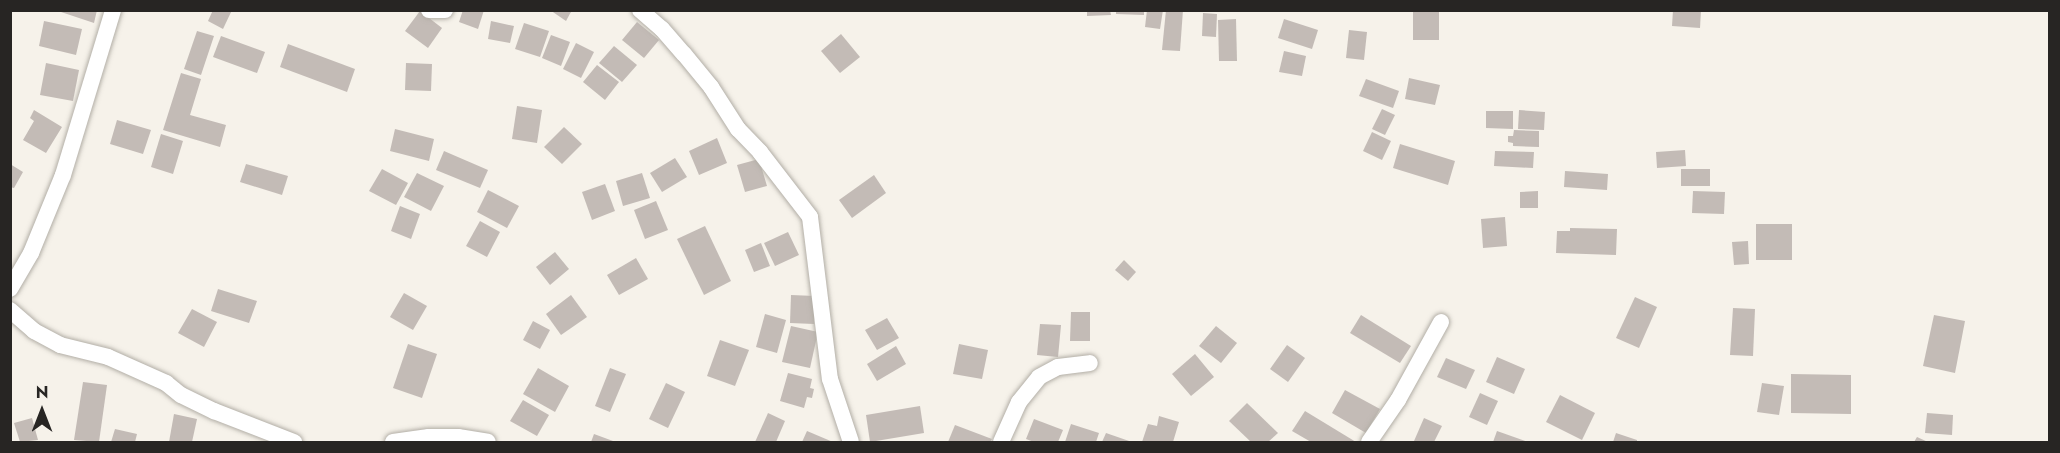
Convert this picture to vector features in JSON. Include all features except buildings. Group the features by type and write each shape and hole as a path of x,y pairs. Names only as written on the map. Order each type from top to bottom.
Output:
{"street":[{"path":"10,289 31,253 63,175 113,10"},
{"path":"429,10 445,10"},
{"path":"640,10 662,29 690,62 738,129 766,160 810,217 830,379 851,442"},
{"path":"10,310 34,331 60,345 108,357 166,383 181,395 214,411 294,442"},
{"path":"1369,442 1398,400 1441,322"},
{"path":"1001,442 1019,402 1039,377 1058,367 1090,363"},
{"path":"393,442 429,437 458,437 488,442"}]}
